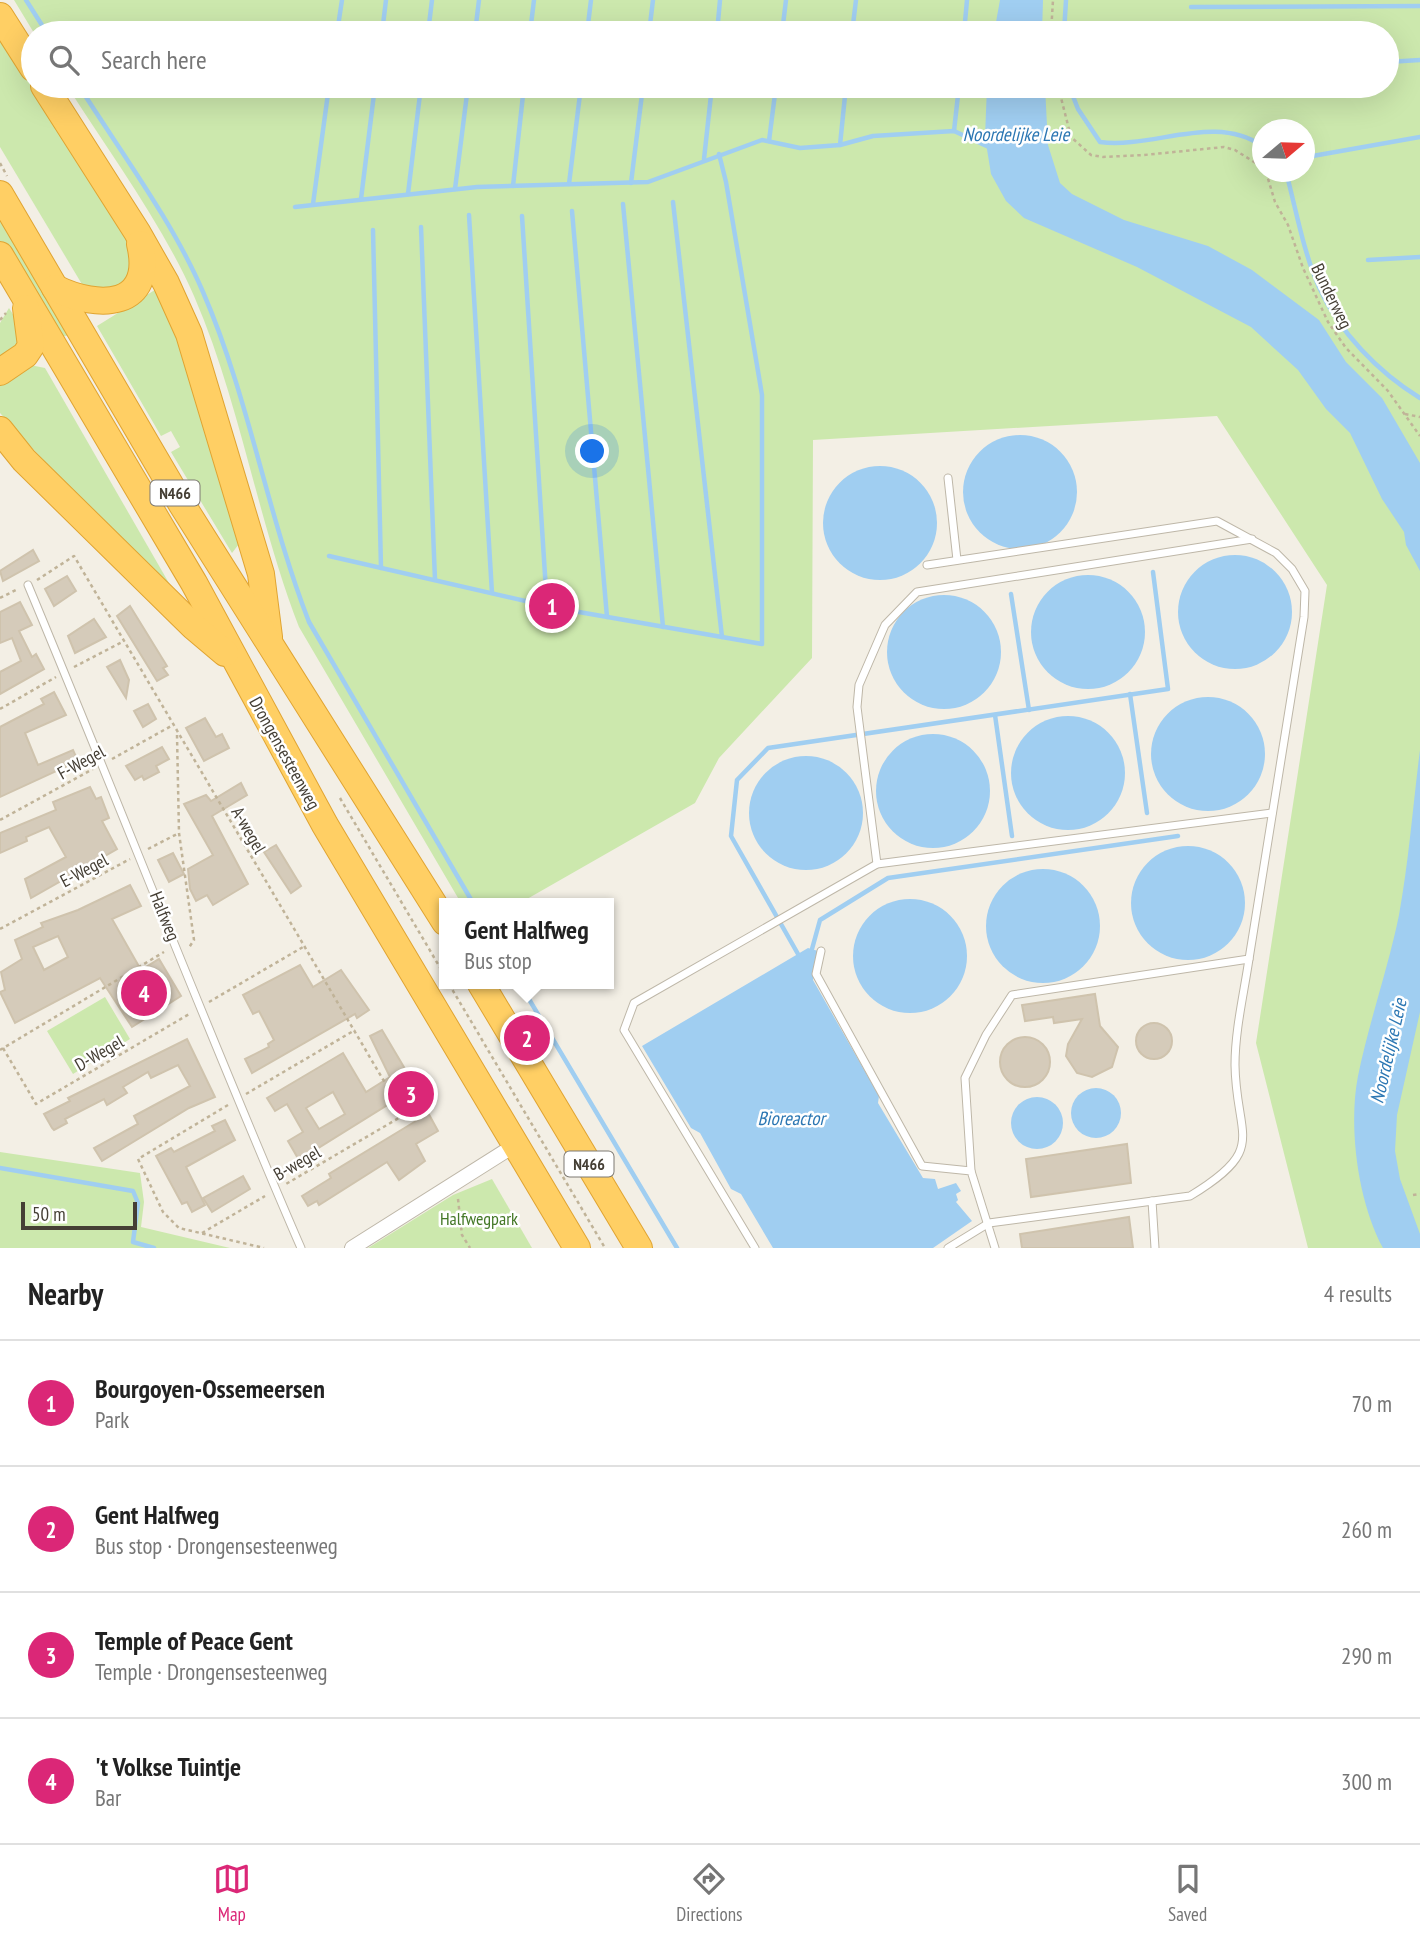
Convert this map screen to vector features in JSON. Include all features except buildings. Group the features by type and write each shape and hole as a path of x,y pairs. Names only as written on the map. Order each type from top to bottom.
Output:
{"highway":[{"path":"0,16 21,49"},
{"path":"52,98 137,232 166,283 189,334 261,574 270,646"},
{"name":"Drongensesteenweg","path":"0,194 55,288 55,346 194,583 326,825 576,1248"},
{"path":"55,288 94,303 128,292 142,276 144,262 137,232"},
{"path":"0,255 23,293 31,340 55,346"},
{"path":"0,372 55,346"},
{"name":"Drongensesteenweg","path":"55,346 181,503 439,913"},
{"path":"0,430 24,460 193,626 235,662"},
{"name":"N466","path":"484,989 639,1248"}],"street":[{"path":"352,1248 515,1145"}],"lane":[{"path":"948,478 957,560"},
{"path":"928,565 1217,521 1253,539 1292,569 1305,591 1304,617 1249,959 1235,1066 1245,1136 1233,1164 1218,1179 1190,1196 989,1223 948,1248"},
{"path":"877,864 860,725 859,685 885,625 917,592 1253,539"},
{"name":"Halfweg","path":"28,585 301,1248"},
{"path":"755,1248 624,1030 635,1003 877,864 1272,813"},
{"path":"821,951 816,974 922,1166 971,1171"},
{"path":"995,1248 971,1171 965,1078 986,1035 1012,995 1249,959"},
{"path":"1152,1201 1156,1248"}],"path":[{"path":"1052,21 1054,0"},
{"path":"1061,98 1071,136 1091,155 1144,155 1224,147 1235,150 1252,161"},
{"name":"Bunderweg","path":"1269,182 1275,202 1288,225 1303,268 1328,322 1346,348 1378,379 1420,436"},
{"path":"1405,414 1420,417"},
{"name":"A-wegel","path":"74,556 404,1115"},
{"name":"F-Wegel","path":"0,820 173,725"},
{"path":"177,732 179,832 194,940 182,958"},
{"path":"334,787 439,966"},
{"name":"E-Wegel","path":"0,929 179,832"},
{"path":"1,1049 176,945"},
{"name":"D-Wegel","path":"1,1049 36,1104 303,947"},
{"path":"452,989 605,1248"},
{"path":"523,1110 548,1096"},
{"name":"B-wegel","path":"202,1233 404,1115"},
{"path":"138,1159 163,1212 179,1228 264,1248"},
{"path":"452,1187 459,1202 462,1235 470,1248"},
{"path":"1413,1195 1420,1194"}],"green space":[{"path":"14,0 1420,0 1420,1248 1308,1248 1256,1043 1327,585 1217,416 813,440 812,658 719,758 695,803 529,898 458,898 299,627 271,545 210,336 181,269 151,216 75,98 1399,98 1399,21 27,21"},
{"path":"0,33 21,66 21,98 41,98 128,235 134,262 123,285 86,291 0,147"},
{"path":"0,211 73,335 56,337 0,241"},
{"path":"166,283 249,531 232,553 171,452 180,447 171,431 161,436 97,326"},
{"path":"9,308 22,329 20,343 0,359 0,323"},
{"path":"25,364 45,368 177,597 100,522 0,413 0,377"},
{"path":"105,997 130,1039 73,1074 47,1031"},
{"path":"0,1152 140,1173 144,1202 141,1227 230,1248 0,1248"},
{"name":"Halfwegpark","path":"492,1179 532,1248 368,1248 453,1195"}],"water":[{"path":"1000,0 1043,0 1042,21 996,21"},
{"name":"Noordelijke Leie","path":"987,98 1046,98 1048,145 1060,183 1072,194 1124,220 1208,246 1252,270 1319,320 1346,362 1382,398 1420,463 1420,571 1406,545 1404,532 1382,499 1350,433 1326,409 1298,370 1251,327 1137,267 1024,218 1006,201 991,174 985,137"},
{"path":"1020,435 1042,440 1060,452 1072,470 1077,492 1072,514 1060,532 1042,544 1020,549 998,544 980,532 968,514 963,492 968,470 980,452 998,440"},
{"path":"880,466 902,471 920,483 932,501 937,523 932,545 920,563 902,575 880,580 858,575 840,563 828,545 823,523 828,501 840,483 858,471"},
{"path":"1235,555 1257,560 1275,572 1287,590 1292,612 1287,634 1275,652 1257,664 1235,669 1213,664 1195,652 1183,634 1178,612 1183,590 1195,572 1213,560"},
{"path":"1088,575 1110,580 1128,592 1140,610 1145,632 1140,654 1128,672 1110,684 1088,689 1066,684 1048,672 1036,654 1031,632 1036,610 1048,592 1066,580"},
{"path":"944,595 966,600 984,612 996,630 1001,652 996,674 984,692 966,704 944,709 922,704 904,692 892,674 887,652 892,630 904,612 922,600"},
{"path":"1208,697 1230,702 1248,714 1260,732 1265,754 1260,776 1248,794 1230,806 1208,811 1186,806 1168,794 1156,776 1151,754 1156,732 1168,714 1186,702"},
{"path":"1068,716 1090,721 1108,733 1120,751 1125,773 1120,795 1108,813 1090,825 1068,830 1046,825 1028,813 1016,795 1011,773 1016,751 1028,733 1046,721"},
{"path":"933,734 955,739 973,751 985,769 990,791 985,813 973,831 955,843 933,848 911,843 893,831 881,813 876,791 881,769 893,751 911,739"},
{"name":"Noordelijke Leie","path":"1420,750 1420,1012 1397,1115 1395,1151 1400,1179 1420,1234 1420,1248 1383,1248 1361,1187 1355,1141 1355,1096 1362,1056 1399,915"},
{"path":"806,756 828,761 846,773 858,791 863,813 858,835 846,853 828,865 806,870 784,865 766,853 754,835 749,813 754,791 766,773 784,761"},
{"path":"1188,846 1210,851 1228,863 1240,881 1245,903 1240,925 1228,943 1210,955 1188,960 1166,955 1148,943 1136,925 1131,903 1136,881 1148,863 1166,851"},
{"path":"1043,869 1065,874 1083,886 1095,904 1100,926 1095,948 1083,966 1065,978 1043,983 1021,978 1003,966 991,948 986,926 991,904 1003,886 1021,874"},
{"path":"910,899 932,904 950,916 962,934 967,956 962,978 950,996 932,1008 910,1013 888,1008 870,996 858,978 853,956 858,934 870,916 888,904"},
{"name":"Bioreactor","path":"808,948 818,951 813,980 879,1096 878,1103 923,1178 935,1179 938,1189 956,1183 961,1191 956,1194 956,1202 972,1221 933,1248 773,1248 741,1194 731,1189 700,1133 691,1128 642,1046"},
{"path":"1096,1088 1114,1095 1121,1113 1114,1131 1096,1138 1078,1131 1071,1113 1078,1095"},
{"path":"1037,1097 1047,1099 1055,1105 1061,1113 1061,1133 1055,1141 1047,1147 1037,1149 1027,1147 1019,1141 1013,1133 1011,1123 1013,1113 1019,1105 1027,1099"}],"waterway":[{"path":"26,0 39,21"},
{"path":"339,21 342,0"},
{"path":"383,21 386,0"},
{"path":"429,21 432,0"},
{"path":"476,21 479,0"},
{"path":"531,21 534,0"},
{"path":"588,21 591,0"},
{"path":"650,21 653,0"},
{"path":"718,21 720,0"},
{"path":"783,21 786,0"},
{"path":"853,21 856,0"},
{"path":"965,21 967,0"},
{"path":"1065,21 1066,0"},
{"path":"1191,7 1420,6"},
{"path":"1399,61 1420,60"},
{"path":"87,98 177,239 203,292 233,373 281,540 309,622 470,898"},
{"path":"313,204 327,98"},
{"path":"361,199 374,98"},
{"path":"408,194 420,98"},
{"path":"455,189 466,98"},
{"path":"513,186 523,98"},
{"path":"569,184 580,98"},
{"path":"631,183 642,98"},
{"path":"704,159 711,98"},
{"path":"769,141 774,98"},
{"path":"840,145 845,98"},
{"path":"954,131 958,98"},
{"path":"1074,98 1100,142 1141,141 1204,132 1224,132 1252,141"},
{"path":"295,207 477,187 648,182 762,140 800,148 840,145 873,136 954,131 991,148"},
{"path":"1315,156 1420,137"},
{"path":"329,556 556,608 762,644 762,395 719,154"},
{"path":"1288,182 1308,259 1327,304 1361,350 1389,376 1420,398"},
{"path":"673,202 722,637"},
{"path":"623,204 663,627"},
{"path":"572,211 607,617"},
{"path":"469,215 492,593"},
{"path":"522,216 547,606"},
{"path":"421,227 435,580"},
{"path":"373,230 381,568"},
{"path":"1368,260 1420,257"},
{"path":"798,954 731,836 737,780 768,748 1168,689 1153,572"},
{"path":"1011,594 1029,710"},
{"path":"1130,694 1147,813"},
{"path":"995,715 1012,836"},
{"path":"812,949 820,920 888,878 1178,836"},
{"path":"523,989 677,1248"},
{"path":"0,1168 133,1191 138,1203 133,1242 154,1248"}],"place":[{"name":"Bourgoyen-Ossemeersen","path":"552,606"},
{"name":"'t Volkse Tuintje","path":"144,993"},
{"name":"Gent Halfweg","path":"527,1038"},
{"name":"Temple of Peace Gent","path":"411,1094"}]}
